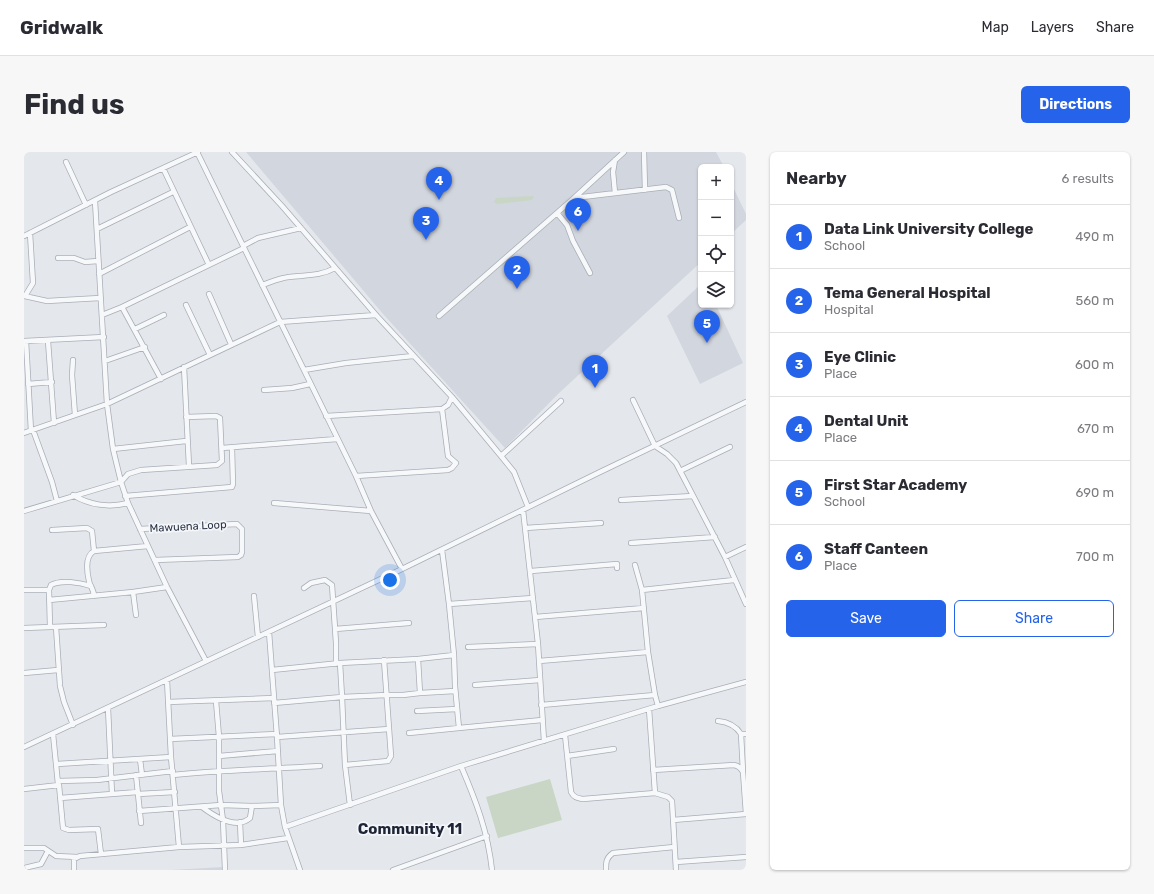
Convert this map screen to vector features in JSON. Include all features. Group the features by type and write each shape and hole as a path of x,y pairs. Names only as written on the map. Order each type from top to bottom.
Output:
{"street":[{"path":"24,236 197,152 356,476 371,511 402,569"},
{"path":"232,152 282,206 376,315 452,397 514,472 528,507"},
{"path":"439,316 557,213 624,152"},
{"path":"644,152 645,190"},
{"path":"615,160 613,172 615,193"},
{"path":"66,162 86,205"},
{"path":"163,168 173,192 209,265"},
{"path":"573,198 666,187 672,190 679,218"},
{"path":"97,229 173,192"},
{"path":"95,201 107,404 113,449 120,482 128,503 167,587 206,661"},
{"path":"557,213 567,225 573,241 590,273"},
{"path":"99,274 190,227"},
{"path":"102,315 122,307 209,265 258,238 301,228"},
{"path":"30,233 34,283 25,296 46,301 100,298"},
{"path":"58,258 74,258 85,262 98,261"},
{"path":"262,285 283,278 320,274 335,268"},
{"path":"209,294 231,344"},
{"path":"186,305 210,355"},
{"path":"122,307 161,379"},
{"path":"135,329 164,315"},
{"path":"24,432 107,404 280,322 376,315"},
{"path":"57,501 52,482 32,430 25,341 104,337"},
{"path":"48,340 54,423"},
{"path":"105,361 145,347"},
{"path":"304,370 413,356"},
{"path":"73,360 72,375 75,415"},
{"path":"184,367 186,441 189,466"},
{"path":"28,384 52,382"},
{"path":"264,390 292,388 310,384"},
{"path":"326,416 442,409 448,405 452,397"},
{"path":"633,400 655,446 674,460 715,537 746,604"},
{"path":"501,456 560,401"},
{"path":"24,747 442,550 746,402"},
{"path":"356,476 448,470 452,468 456,463 448,456 442,409"},
{"path":"24,511 120,482 128,474 141,470 217,465 222,461 220,418 216,416 186,417"},
{"path":"222,448 337,439"},
{"path":"113,449 186,441"},
{"path":"680,471 730,447"},
{"path":"125,496 232,487 234,484 232,448"},
{"path":"73,496 83,501 101,505 118,506 128,503"},
{"path":"621,500 693,496"},
{"path":"274,503 371,511"},
{"path":"523,510 538,644 544,741"},
{"path":"525,528 601,523"},
{"name":"Mawuena Loop","path":"140,529 237,524 242,529 242,552 238,557 155,560"},
{"path":"52,530 88,528 92,532 94,551"},
{"path":"631,543 715,537"},
{"path":"94,596 88,578 88,556 94,551 148,546"},
{"path":"725,557 746,547"},
{"path":"442,550 454,655 455,691 459,728"},
{"path":"531,571 611,564 617,564 618,568"},
{"path":"635,565 642,590 648,652 658,706"},
{"path":"304,588 311,583 325,580 332,585 332,602 342,697 345,765 350,805"},
{"path":"642,590 734,580"},
{"path":"73,725 64,702 60,686 49,590 51,584 55,583 71,582 91,586"},
{"path":"49,600 134,592 167,587"},
{"path":"24,590 49,590"},
{"path":"134,592 136,616"},
{"path":"254,596 258,637"},
{"path":"449,604 533,598"},
{"path":"535,617 644,608"},
{"path":"335,629 409,623"},
{"path":"24,628 104,625"},
{"path":"269,632 278,751 280,805 288,838 300,870"},
{"path":"468,647 538,644"},
{"path":"539,661 648,652"},
{"path":"272,670 338,663 418,659 454,655"},
{"path":"418,659 420,693"},
{"path":"345,765 388,761 391,756 384,660"},
{"path":"24,673 58,670"},
{"path":"167,680 171,757 180,847"},
{"path":"475,684 540,680"},
{"path":"285,827 461,766 658,706 746,682"},
{"path":"168,702 274,700 403,695 455,691"},
{"path":"541,705 655,694"},
{"path":"216,701 225,870"},
{"path":"108,708 112,794"},
{"path":"417,711 457,709"},
{"path":"649,709 655,793"},
{"path":"409,733 542,720"},
{"path":"673,820 746,814 744,734 737,728 718,720"},
{"path":"170,739 277,736 389,728"},
{"path":"53,734 63,828 69,830 98,829 101,854"},
{"path":"565,735 571,792 576,798 583,799 655,793 668,797 672,801 676,870"},
{"path":"567,756 614,749"},
{"path":"219,756 278,751"},
{"path":"57,764 171,757"},
{"path":"140,759 142,775"},
{"path":"24,789 58,783 136,775 320,766"},
{"path":"461,766 476,802 487,836 492,870"},
{"path":"653,770 734,766 741,768 744,776"},
{"path":"136,775 141,823"},
{"path":"60,798 112,794 175,792"},
{"path":"140,811 221,805 280,805"},
{"path":"202,807 223,820 240,822 247,821 250,818 252,806"},
{"path":"240,822 241,845"},
{"path":"393,870 487,836"},
{"path":"24,868 38,865 44,860 56,856 77,857 180,847 224,844 241,845 288,838"},
{"path":"606,870 606,862 608,857 613,853 674,847"},
{"path":"24,848 44,848 56,856"},
{"path":"44,860 48,851"},
{"path":"74,870 73,862 77,857"},
{"path":"676,862 746,857"},
{"path":"412,864 413,870"}],"shaded area":[{"path":"246,152 716,152 722,164 698,164 698,265 558,394 505,448 384,315"},
{"path":"734,189 746,214 746,220 734,231"},
{"path":"698,287 698,308 717,308 743,363 700,384 667,316"},
{"path":"223,867 223,870 172,870"}],"green space":[{"path":"534,197 532,200 497,204 494,202 496,198"},
{"path":"550,779 562,820 498,838 486,797"}],"place":[{"name":"Dental Unit","path":"439,200"},
{"name":"Staff Canteen","path":"578,231"},
{"name":"Eye Clinic","path":"426,240"},
{"name":"Tema General Hospital","path":"517,289"},
{"name":"First Star Academy","path":"707,343"},
{"name":"Data Link University College","path":"595,388"}],"district":[{"name":"Community 11","path":"410,829"}]}
